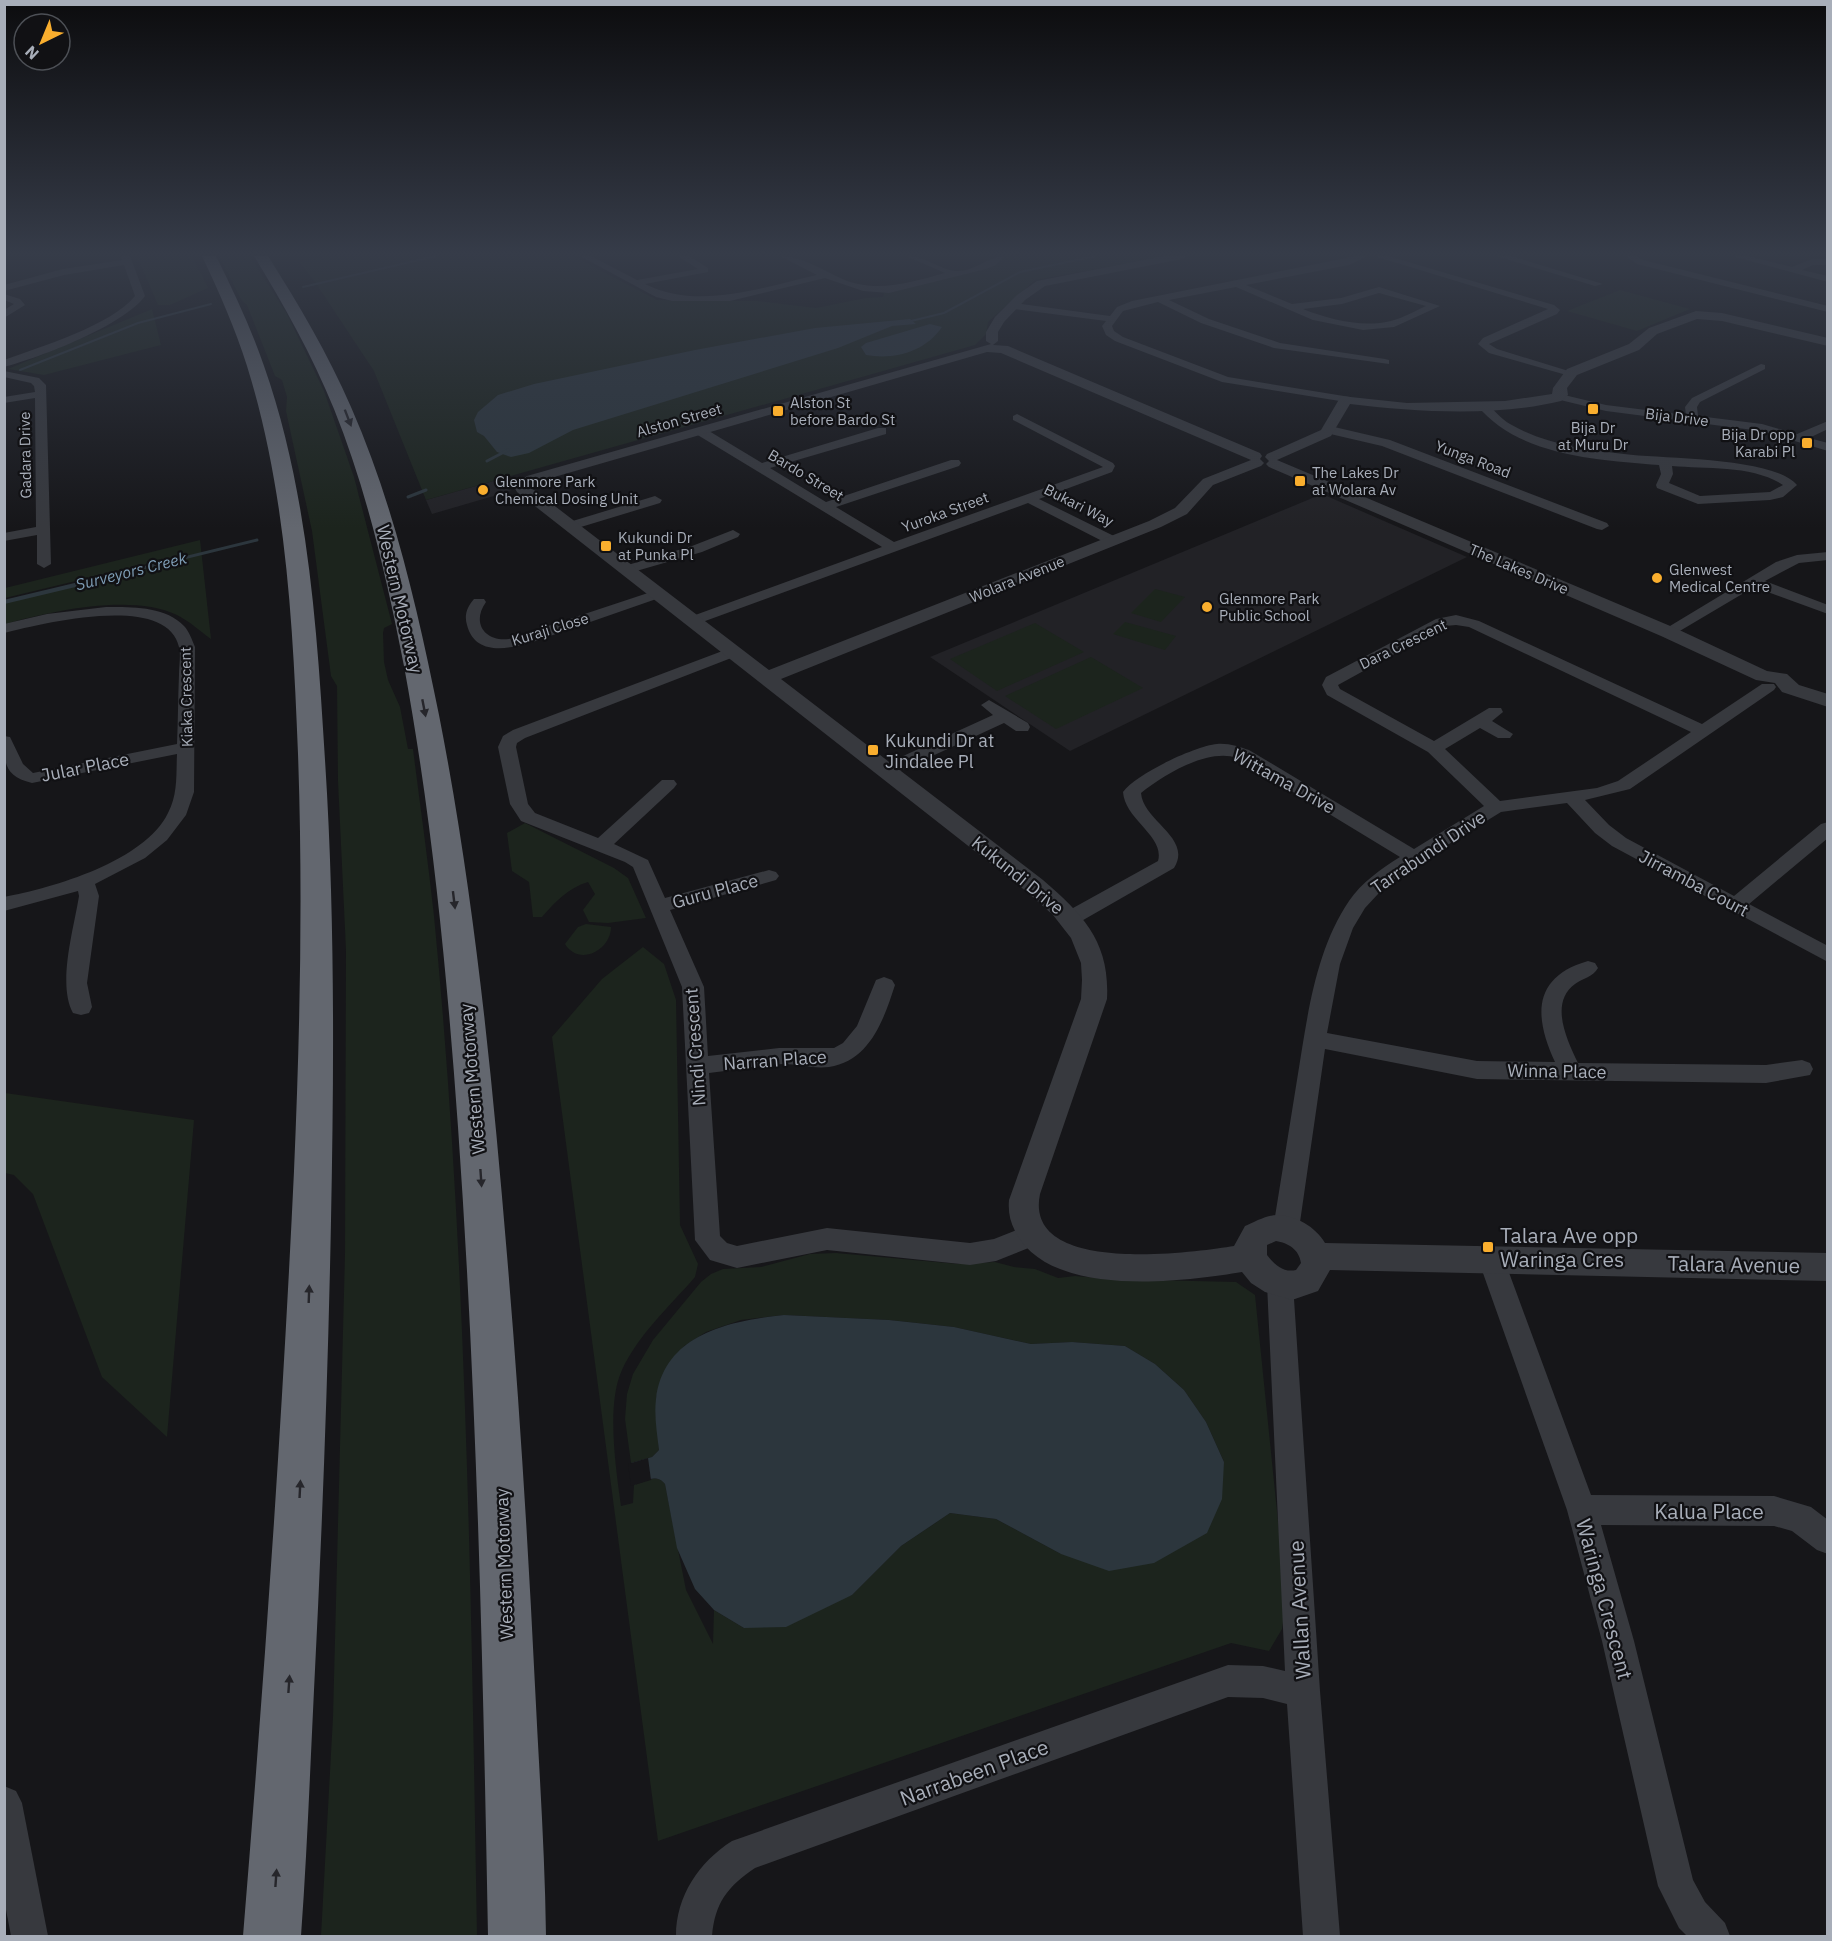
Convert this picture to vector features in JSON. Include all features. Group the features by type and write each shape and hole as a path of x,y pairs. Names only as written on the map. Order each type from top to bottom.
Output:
{"highway":[{"path":"248,347 272,429 282,477 304,630 314,794 317,1036 312,1221 292,1644 272,1936"},
{"name":"Western Motorway","path":"315,347 328,372 376,495 413,648 442,814 464,993 481,1174 499,1458 517,1936"}],"street":[{"path":"4,364 46,347"},
{"name":"Alston Street","path":"521,485 532,479 992,347"},
{"name":"The Lakes Drive","path":"995,347 1668,632 1766,681"},
{"path":"1141,347 1226,380 1396,406 1520,404 1560,397 1560,388 1570,373 1635,347"},
{"path":"1282,347 1385,362"},
{"path":"1487,347 1493,351 1570,373"},
{"path":"1692,419 1691,407 1696,400 1761,367"},
{"name":"Gadara Drive","path":"4,374 37,381 40,385 44,564"},
{"path":"4,400 41,394"},
{"name":"Bija Drive","path":"1560,397 1599,407 1762,428 1827,447"},
{"path":"1330,430 1346,399"},
{"path":"1483,405 1509,429 1553,446 1665,462 1744,468 1781,479 1791,485 1778,494 1770,496 1694,499 1662,485 1667,474 1665,462"},
{"name":"Yuroka Street","path":"692,621 1103,472 1109,466 1017,417"},
{"path":"1799,438 1827,424"},
{"name":"Wolara Avenue","path":"766,678 1176,515 1208,482 1314,440 1330,430"},
{"name":"Yunga Road","path":"1330,430 1386,443 1602,526"},
{"name":"Bardo Street","path":"700,431 894,548"},
{"path":"760,467 882,431"},
{"path":"826,506 955,463"},
{"name":"Kukundi Drive","path":"521,485 523,489 626,570 1025,879 1071,918 1089,949 1095,969 1095,991 1023,1200 1024,1217 1032,1234"},
{"name":"Bukari Way","path":"1030,499 1113,541"},
{"path":"571,526 655,500"},
{"path":"4,537 43,530"},
{"path":"626,570 718,541 732,541"},
{"path":"1668,632 1788,561 1827,555"},
{"path":"1752,581 1827,610"},
{"name":"Kuraji Close","path":"479,602 474,606 472,613 479,634 488,642 504,644 525,640 657,594"},
{"name":"Kiaka Crescent","path":"4,629 63,615 104,611 140,613 172,624 182,633 187,643 187,747 183,803 169,825 148,846 85,882"},
{"name":"Dara Crescent","path":"1496,807 1434,748 1336,695 1330,685 1335,678 1442,622 1451,620 1474,624 1703,731"},
{"name":"Nindi Crescent","path":"733,652 519,734 509,740 507,747 519,804 524,813 533,820 632,858 641,864 660,906 693,987 707,1232 712,1246 719,1252 737,1257 827,1239 978,1254 1006,1246 1032,1234"},
{"path":"1766,681 1781,690 1789,688 1827,701"},
{"name":"Tarrabundi Drive","path":"1286,1229 1315,1039 1330,964 1347,919 1371,889 1414,857 1496,807 1599,793 1624,785 1703,731 1766,681"},
{"path":"989,705 1022,727"},
{"path":"1434,748 1495,712"},
{"path":"885,771 1005,716"},
{"path":"1479,721 1504,734"},
{"name":"Jular Place","path":"4,741 18,771 32,778 187,747"},
{"name":"Wittama Drive","path":"1071,918 1167,864 1170,859 1169,849 1134,805 1132,792 1193,757 1215,748 1243,754 1414,857"},
{"path":"600,846 668,784"},
{"name":"Jirramba Court","path":"1571,797 1602,829 1619,842 1827,955"},
{"path":"1735,905 1827,828"},
{"name":"Guru Place","path":"660,906 769,876"},
{"path":"4,904 47,895 85,882 89,896 76,983 81,1007"},
{"path":"1571,1071 1555,1038 1552,1011 1554,995 1566,980 1588,968"},
{"name":"Narran Place","path":"697,1066 779,1056 830,1058 842,1054 859,1041 876,1009 884,985"},
{"name":"Winna Place","path":"1315,1039 1463,1068 1766,1074 1802,1069"},
{"path":"1275,1227 1286,1229 1306,1239 1317,1256 1314,1273 1309,1280 1300,1284 1280,1284 1261,1274 1251,1257 1250,1248 1258,1234 1275,1227"},
{"path":"1032,1234 1061,1257 1090,1264 1168,1267 1251,1257"},
{"name":"Talara Avenue","path":"1317,1256 1827,1267"},
{"name":"Waringa Crescent","path":"1491,1258 1582,1510 1618,1641 1676,1886 1692,1915 1712,1936"},
{"name":"Wallan Avenue","path":"1280,1284 1304,1691 1322,1936"},
{"name":"Kalua Place","path":"1582,1510 1774,1511 1800,1518 1827,1539"},
{"name":"Narrabeen Place","path":"694,1936 696,1913 707,1888 724,1868 745,1854 1228,1681 1263,1682 1304,1691"},
{"path":"6,1813 30,1936"}],"shaded area":[{"path":"62,347 155,347 44,375 8,369"},
{"path":"263,347 303,347 324,391 354,477 392,624 384,628 384,662 388,680 400,707 408,749 413,749 434,916 445,1043 461,1298 477,1936 321,1936 333,1717 345,1254 346,950 338,781 337,686 331,676 312,531 286,411 287,397 282,380 275,376"},
{"path":"358,347 969,347 426,500 374,371"},
{"path":"714,347 841,347 573,430 529,453 511,457 497,452 484,436 477,432 474,420 478,412 498,395 534,384"},
{"path":"861,347 921,347 898,355 887,356 866,355"},
{"path":"497,480 511,491 432,514 426,500"},
{"name":"Glenmore Park Public School","path":"1322,494 1467,557 1070,751 930,657"},
{"path":"200,540 211,639 177,615 138,605 91,606 5,624 4,603 189,557 188,554 5,598 5,588"},
{"path":"1155,589 1185,597 1161,622 1131,613"},
{"path":"1125,622 1176,636 1165,650 1113,634"},
{"path":"1035,623 1084,652 997,691 950,659"},
{"path":"1091,657 1143,688 1056,729 1005,696"},
{"path":"525,823 614,868 628,878 646,918 608,923 589,922 583,910 595,894 588,882 568,892 542,917 533,917 529,882 512,871 507,833"},
{"path":"586,924 611,927 610,935 600,949 586,955 578,954 571,951 565,944 578,927"},
{"path":"643,947 664,964 676,1000 680,1225 698,1264 695,1277 646,1333 622,1370 614,1401 615,1456 621,1506 633,1503 634,1485 655,1479 665,1484 686,1590 713,1644 714,1610 744,1628 852,1595 901,1546 950,1513 996,1519 1061,1554 1224,1462 1206,1422 1184,1390 1155,1364 1125,1346 1072,1342 1031,1344 954,1327 889,1320 784,1315 741,1320 706,1332 684,1346 656,1397 659,1450 652,1457 631,1463 625,1419 627,1394 633,1374 653,1340 701,1282 711,1274 723,1269 761,1267 810,1254 836,1253 958,1264 995,1262 1035,1269 1058,1278 1075,1276 1236,1282 1255,1295 1286,1600 1282,1629 1269,1651 1231,1643 658,1841 552,1037 602,979"},
{"path":"5,1093 194,1120 167,1437 102,1377 33,1194 14,1175 5,1173"},
{"path":"784,1315 889,1320 954,1327 1031,1344 1072,1342 1125,1346 1155,1364 1184,1390 1206,1422 1224,1462 1222,1499 1207,1533 1154,1563 1109,1571 1061,1554 996,1519 950,1513 901,1546 852,1595 786,1627 744,1628 714,1610 695,1589 677,1548 665,1484 654,1478 634,1485 631,1463 652,1457 659,1450 656,1399 662,1377 672,1359 686,1345 703,1334 722,1327 743,1321"}],"pier":[{"path":"648,1458 651,1480 631,1486 628,1464"}],"waterway":[{"path":"20,370 79,347"},
{"name":"Surveyors Creek","path":"487,461 508,450"},
{"name":"Surveyors Creek","path":"408,497 426,490"},
{"name":"Surveyors Creek","path":"90,581 257,540"},
{"name":"Surveyors Creek","path":"4,602 96,580"}],"place":[{"name":"Bija Dr at Muru Dr","path":"1593,409"},
{"name":"Alston St before Bardo St","path":"778,411"},
{"name":"Bija Dr opp Karabi Pl","path":"1807,443"},
{"name":"The Lakes Dr at Wolara Av","path":"1300,481"},
{"name":"Glenmore Park Chemical Dosing Unit","path":"483,490"},
{"name":"Kukundi Dr at Punka Pl","path":"606,546"},
{"name":"Glenwest Medical Centre","path":"1657,578"},
{"name":"Glenmore Park Public School","path":"1207,607"},
{"name":"Kukundi Dr at Jindalee Pl","path":"873,750"},
{"name":"Talara Ave opp Waringa Cres","path":"1488,1247"}]}
